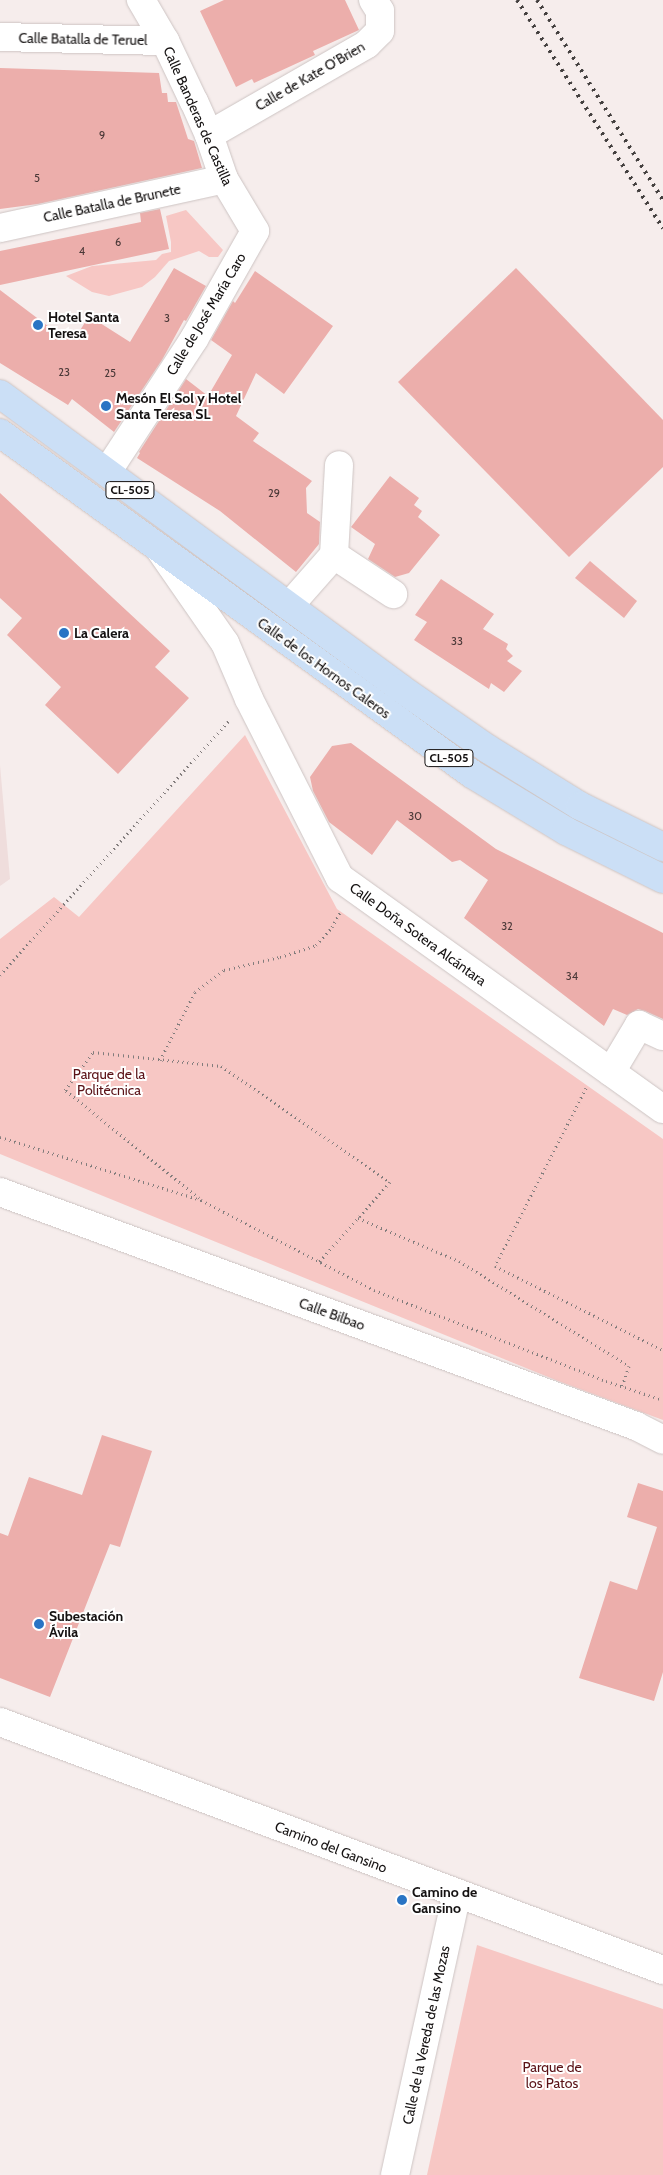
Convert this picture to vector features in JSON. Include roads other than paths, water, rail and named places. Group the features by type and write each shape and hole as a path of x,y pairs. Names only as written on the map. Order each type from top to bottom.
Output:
{"main road":[{"name":"Calle de los Hornos Caleros","path":"0,394 488,749 580,806 663,847"},
{"name":"Calle de los Hornos Caleros","path":"0,433 472,774 566,831 663,880"}],"street":[{"name":"Calle Banderas de Castilla","path":"141,0 165,41 209,135 224,179 255,231"},
{"name":"Calle de Kate O'Brien","path":"209,135 368,44 380,31 380,11 373,0"},
{"name":"Calle Batalla de Teruel","path":"0,37 165,41"},
{"name":"Calle Batalla de Brunete","path":"0,228 224,179"},
{"name":"Calle de José María Caro","path":"107,472 194,338 255,231"},
{"path":"289,606 334,555 339,465"},
{"name":"Calle Doña Sotera Alcántara","path":"158,547 225,643 249,699 340,878 601,1076 663,1109"},
{"path":"334,555 393,594"},
{"path":"225,643 249,613 259,584"},
{"path":"601,1076 639,1025 663,1036"},
{"name":"Calle Bilbao","path":"0,1192 636,1426 663,1440"},
{"name":"Camino del Gansino","path":"0,1722 663,1970"},
{"name":"Calle de la Vereda de las Mozas","path":"395,2175 457,1894"}],"railway":[{"path":"517,0 663,228"},
{"path":"537,0 663,200"}],"place":[{"name":"Hotel Santa Teresa","path":"38,325"},
{"name":"Mesón El Sol y Hotel Santa Teresa SL","path":"106,406"},
{"name":"La Calera","path":"64,633"},
{"name":"Subestación Ávila","path":"39,1624"},
{"name":"Camino de Gansino","path":"402,1900"}],"park label":[{"name":"Parque de la Politécnica","path":"109,1082"},
{"name":"Parque de los Patos","path":"552,2076"}]}
